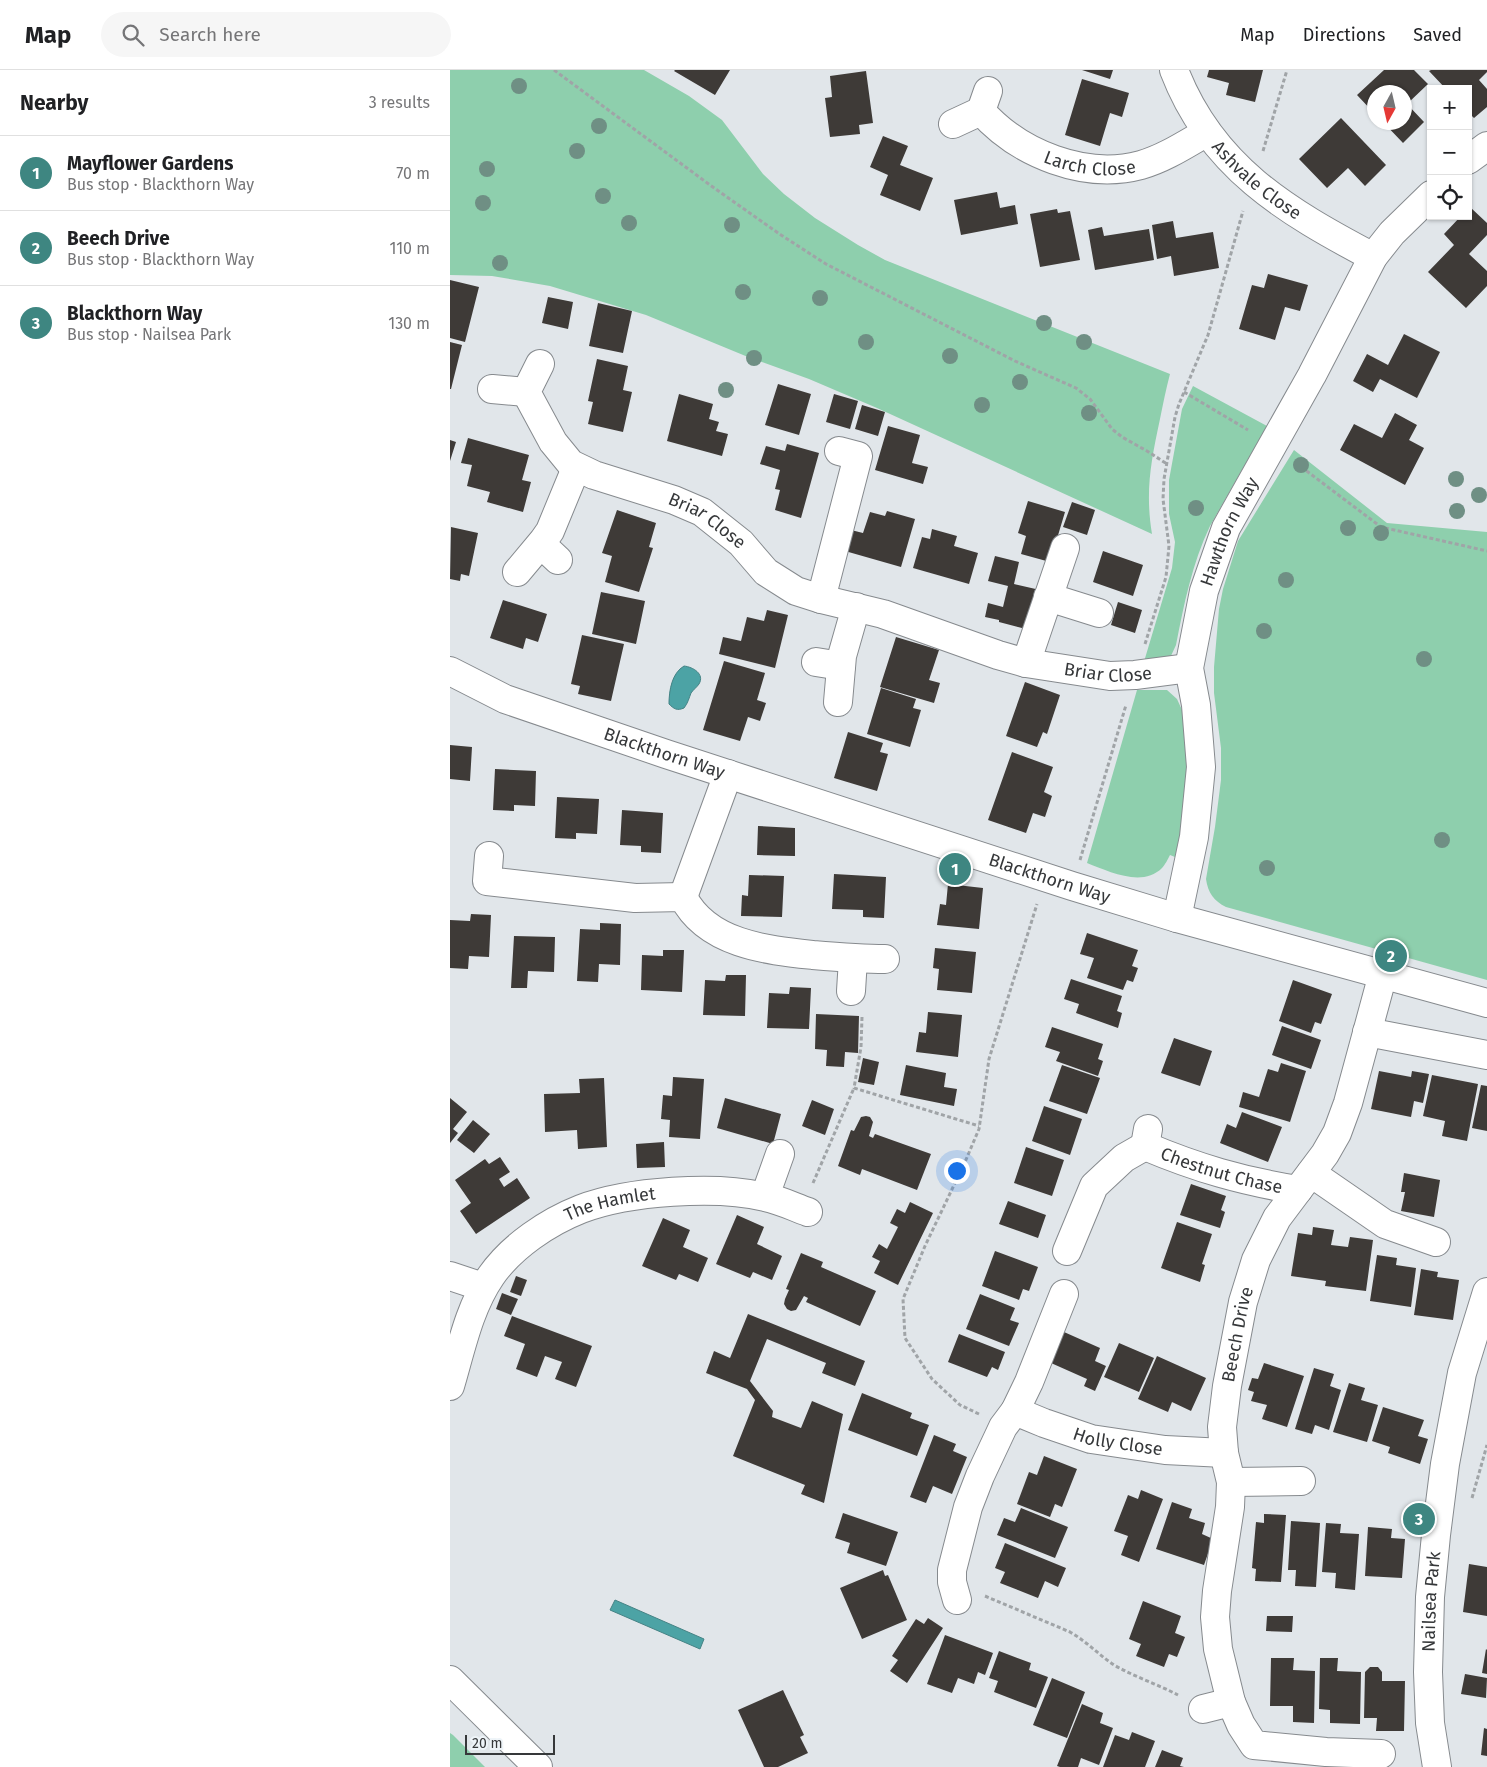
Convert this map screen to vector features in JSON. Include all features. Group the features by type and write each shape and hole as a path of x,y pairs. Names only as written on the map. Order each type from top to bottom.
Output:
{"street":[{"name":"Ashvale Close","path":"1174,70 1196,116 1239,170 1300,216 1373,257"},
{"name":"Larch Close","path":"953,124 985,101 1000,129 1039,153 1066,163 1096,169 1141,165 1170,153 1207,132"},
{"name":"Hawthorn Way","path":"1177,918 1194,837 1201,767 1196,705 1189,668 1204,590 1226,528 1274,446 1373,257 1392,233 1427,199"},
{"path":"492,389 526,392 540,364"},
{"name":"Briar Close","path":"526,392 553,442 566,460 576,468 674,500 702,512 741,543 757,563 771,576 796,591 882,614 1003,657 1026,663 1102,675 1135,675 1189,668"},
{"path":"822,599 858,456 839,451"},
{"path":"517,572 549,552 550,530 576,468"},
{"path":"1026,663 1065,548"},
{"path":"1048,597 1099,613"},
{"path":"838,702 829,664 856,606"},
{"name":"Blackthorn Way","path":"450,671 505,700 1072,886 1177,918 1487,1003"},
{"path":"728,774 683,897 689,908 700,920 717,932 740,942 771,950 885,959"},
{"path":"489,856 487,881 635,898 683,897"},
{"path":"852,991 854,958"},
{"name":"Beech Drive","path":"1381,1754 1326,1752 1254,1745 1241,1725 1231,1702 1218,1648 1215,1618 1217,1591 1230,1507 1230,1482 1224,1453 1222,1427 1227,1386 1250,1278 1256,1260 1272,1228 1332,1144 1344,1117 1383,974"},
{"path":"1367,1032 1487,1055"},
{"name":"Chestnut Chase","path":"1067,1251 1094,1186 1139,1144 1225,1176 1263,1185 1304,1182"},
{"path":"765,1196 780,1154"},
{"path":"1304,1182 1385,1224 1436,1242"},
{"name":"The Hamlet","path":"450,1386 465,1334 483,1287 492,1274 527,1240 555,1221 594,1204 687,1190 765,1196 805,1210"},
{"path":"450,1276 483,1287"},
{"name":"Nailsea Park","path":"1437,1767 1430,1723 1428,1672 1430,1596 1436,1536 1445,1464 1462,1373 1487,1292"},
{"path":"948,1581 974,1491 1029,1382 1064,1294"},
{"name":"Holly Close","path":"1009,1419 1044,1424 1091,1439 1166,1450 1224,1453"},
{"path":"1230,1482 1301,1482"},
{"path":"450,1680 538,1767"},
{"path":"1203,1709 1231,1702"}],"path":[{"path":"554,70 788,240 826,264 1015,362 1076,388 1090,399 1112,429 1167,464"},
{"path":"1072,886 1166,577 1169,546 1163,499 1177,410 1208,335 1240,220 1254,182 1287,70"},
{"path":"1184,392 1274,446 1381,527 1487,550"},
{"path":"1009,1419 960,1405 932,1379 905,1338 903,1299 925,1246 966,1162 979,1126 989,1059 1045,877"},
{"path":"805,1210 854,1088 861,1047 863,1001 852,991"},
{"path":"854,1088 979,1126"},
{"path":"948,1581 1070,1632 1112,1664 1203,1709"}],"green space":[{"path":"450,70 644,70 689,96 722,120 763,174 784,194 815,218 858,245 885,260 1170,374 1150,476 1149,504 1152,534 877,408 809,379 748,357 646,315 550,286 492,276 450,275"},
{"path":"1193,386 1267,426 1210,526 1204,540 1189,584 1176,645 1170,658 1143,665 1172,568 1175,542 1169,514 1169,480 1182,409"},
{"path":"1294,450 1387,523 1487,532 1487,980 1226,907 1215,899 1208,888 1206,879 1221,780 1221,748 1214,693 1214,667 1219,609 1223,589 1238,541"},
{"path":"1137,690 1167,690 1177,699 1182,710 1188,768 1184,816 1175,857 1170,855 1163,867 1154,874 1145,877 1125,876 1087,863"},
{"path":"450,1733 453,1735 485,1767 450,1767"}],"water":[{"path":"684,666 697,672 700,680 684,708 677,709 669,704 670,693 674,677"},
{"path":"615,1600 704,1639 700,1649 610,1610"}],"building":[{"path":"675,70 730,70 715,95"},
{"path":"1082,70 1113,70 1110,79"},
{"path":"1209,70 1263,70 1255,102 1226,95 1229,83 1207,77"},
{"path":"1384,70 1414,70 1428,84 1412,99 1412,85 1368,85"},
{"path":"1487,70 1479,80 1487,89 1487,107 1474,118 1472,116 1472,85 1442,85 1429,71"},
{"path":"866,71 873,123 859,125 860,134 830,137 825,98 832,97 830,76"},
{"path":"1082,79 1129,93 1122,117 1110,113 1100,146 1065,135"},
{"path":"1367,86 1367,106 1357,95"},
{"path":"1412,109 1424,122 1403,143 1391,130 1412,130"},
{"path":"1341,118 1386,165 1365,186 1348,168 1327,188 1299,159"},
{"path":"883,136 908,146 900,165 933,178 920,211 880,195 888,175 870,167"},
{"path":"997,192 1000,208 1015,205 1018,224 961,235 954,200"},
{"path":"1057,209 1058,213 1070,211 1080,260 1040,267 1030,214"},
{"path":"1472,209 1487,223 1487,235 1469,254 1487,271 1487,286 1466,308 1428,272 1454,245 1444,234 1457,220 1472,220"},
{"path":"1173,221 1176,238 1213,232 1219,268 1174,276 1171,256 1157,259 1152,225"},
{"path":"1102,227 1104,236 1149,229 1154,260 1095,270 1088,230"},
{"path":"1268,274 1308,285 1300,311 1285,307 1275,340 1239,329 1252,285 1264,288"},
{"path":"450,280 479,287 465,342 450,338"},
{"path":"548,297 573,302 568,329 542,323"},
{"path":"598,303 632,311 623,353 589,346"},
{"path":"1404,334 1440,352 1417,398 1380,379 1373,392 1353,381 1367,354 1388,365"},
{"path":"450,342 462,345 451,389 450,389"},
{"path":"597,359 628,366 623,390 632,392 623,432 588,424 593,402 588,401"},
{"path":"778,384 811,394 799,435 765,425"},
{"path":"679,394 713,404 709,419 719,422 716,431 728,434 722,456 667,441"},
{"path":"834,394 858,401 850,429 826,422"},
{"path":"862,405 885,412 878,436 855,429"},
{"path":"1395,413 1417,425 1409,440 1424,448 1405,485 1340,450 1354,424 1382,438"},
{"path":"888,426 920,435 912,463 928,467 923,484 875,470"},
{"path":"468,438 529,455 522,480 531,482 523,512 487,502 490,492 467,486 472,465 461,463"},
{"path":"450,440 456,442 450,461"},
{"path":"787,444 819,453 801,518 775,510 780,490 775,489 780,470 760,464 766,446 785,451"},
{"path":"1028,501 1065,512 1050,562 1021,554 1026,536 1018,533"},
{"path":"1072,502 1095,510 1087,535 1063,527"},
{"path":"617,510 656,523 649,547 653,548 639,592 605,582 612,556 602,553"},
{"path":"887,511 915,519 901,567 845,551 851,530 863,533 870,512 885,516"},
{"path":"451,527 478,533 469,576 461,574 460,581 450,579"},
{"path":"932,529 957,536 954,546 978,553 969,584 913,568 922,537 930,539"},
{"path":"1103,551 1143,565 1133,596 1093,582"},
{"path":"995,556 1019,562 1014,584 1040,590 1030,630 985,617 988,603 1003,607 1008,586 988,581"},
{"path":"601,592 645,601 636,644 592,634"},
{"path":"503,600 547,614 538,642 526,638 523,649 490,638"},
{"path":"1118,602 1142,610 1135,633 1111,625"},
{"path":"767,610 788,615 775,668 719,654 723,637 741,641 747,617 764,621"},
{"path":"582,635 624,644 611,701 578,694 580,686 571,684"},
{"path":"896,637 939,650 929,680 940,683 934,703 880,687"},
{"path":"724,661 765,673 757,700 766,703 760,721 748,717 740,741 703,730"},
{"path":"1025,682 1060,695 1047,734 1043,732 1037,747 1006,736"},
{"path":"881,688 916,699 913,708 921,710 910,747 867,734"},
{"path":"848,732 883,743 880,752 888,754 877,791 834,778"},
{"path":"450,745 472,747 470,781 450,779"},
{"path":"1012,752 1053,767 1044,792 1052,796 1045,817 1033,813 1026,833 988,820"},
{"path":"495,769 536,771 535,806 514,805 514,811 493,810"},
{"path":"557,797 599,799 597,834 576,833 576,839 555,838"},
{"path":"622,810 663,813 661,853 641,852 641,846 620,845"},
{"path":"758,826 795,828 795,856 757,855"},
{"path":"834,874 886,877 884,918 863,917 863,910 832,909"},
{"path":"749,875 784,876 782,917 741,916 742,895 748,896"},
{"path":"948,884 983,888 979,929 937,925 940,904 946,905"},
{"path":"471,914 491,915 489,957 469,956 468,969 450,968 450,920 470,921"},
{"path":"600,923 621,924 620,965 599,964 598,982 577,981 580,929 600,930"},
{"path":"1087,933 1138,950 1132,966 1138,968 1133,982 1127,980 1123,990 1087,978 1094,958 1080,954"},
{"path":"514,936 555,937 554,972 528,971 527,988 511,988"},
{"path":"935,948 976,952 972,993 937,990 939,969 933,968"},
{"path":"663,950 684,950 682,992 641,990 642,955 663,956"},
{"path":"726,975 746,975 745,1016 703,1015 705,980 725,981"},
{"path":"1071,979 1122,996 1117,1011 1122,1013 1118,1028 1076,1013 1079,1004 1064,999"},
{"path":"1293,980 1332,994 1321,1024 1315,1022 1311,1033 1279,1021"},
{"path":"790,987 811,988 809,1029 767,1028 769,993 789,994"},
{"path":"928,1012 962,1015 958,1057 916,1052 919,1032 926,1033"},
{"path":"816,1014 859,1016 858,1053 845,1052 844,1067 826,1066 827,1050 815,1049"},
{"path":"1282,1026 1321,1040 1311,1069 1272,1055"},
{"path":"1052,1027 1103,1044 1098,1059 1103,1061 1098,1076 1056,1061 1060,1052 1045,1047"},
{"path":"1174,1038 1212,1051 1200,1086 1161,1073"},
{"path":"863,1058 879,1062 874,1085 858,1082"},
{"path":"1281,1063 1306,1071 1290,1122 1239,1107 1243,1092 1259,1097 1268,1069 1278,1072"},
{"path":"906,1065 946,1073 944,1087 957,1089 954,1106 900,1095"},
{"path":"1062,1065 1100,1078 1087,1114 1049,1101"},
{"path":"1379,1071 1411,1077 1412,1071 1429,1074 1423,1103 1414,1101 1411,1117 1371,1109"},
{"path":"1432,1075 1478,1084 1467,1141 1442,1136 1445,1121 1423,1116"},
{"path":"673,1077 704,1079 700,1139 669,1137 670,1120 661,1119 663,1095 672,1096"},
{"path":"604,1078 607,1147 578,1149 577,1130 545,1132 544,1094 580,1093 579,1079"},
{"path":"1481,1085 1487,1086 1487,1131 1472,1128"},
{"path":"450,1098 467,1112 453,1129 458,1133 450,1143"},
{"path":"725,1098 781,1114 773,1144 717,1128"},
{"path":"812,1100 834,1109 825,1135 802,1126"},
{"path":"1044,1106 1082,1119 1070,1155 1032,1141"},
{"path":"1242,1112 1282,1127 1268,1162 1220,1143 1227,1124 1236,1128"},
{"path":"861,1117 870,1117 873,1122 869,1136 873,1138 875,1134 931,1154 917,1190 862,1169 860,1175 838,1166 851,1130 854,1131"},
{"path":"473,1120 490,1134 474,1153 457,1140"},
{"path":"664,1142 665,1167 637,1168 636,1144"},
{"path":"1026,1147 1064,1160 1052,1196 1014,1183"},
{"path":"500,1157 510,1172 499,1179 504,1187 517,1178 530,1198 476,1234 460,1211 471,1203 455,1180 485,1159 489,1164"},
{"path":"1404,1173 1440,1180 1434,1217 1401,1211 1405,1192 1401,1192"},
{"path":"1191,1184 1226,1196 1221,1210 1225,1212 1220,1228 1180,1215"},
{"path":"1008,1201 1046,1215 1038,1238 999,1224"},
{"path":"910,1202 933,1213 898,1285 874,1273 880,1261 872,1257 879,1244 887,1249 898,1227 890,1223 897,1209 905,1213"},
{"path":"737,1215 764,1227 757,1244 782,1256 772,1280 753,1272 750,1278 716,1264"},
{"path":"663,1218 690,1230 683,1247 708,1258 698,1282 679,1274 676,1280 642,1266"},
{"path":"1177,1222 1212,1234 1202,1264 1205,1265 1200,1282 1161,1268"},
{"path":"1313,1227 1334,1230 1331,1245 1348,1247 1350,1237 1373,1240 1366,1291 1325,1286 1326,1281 1291,1276 1298,1233 1312,1235"},
{"path":"995,1251 1038,1267 1029,1291 1023,1289 1019,1300 982,1286"},
{"path":"801,1253 823,1262 821,1267 876,1291 860,1326 806,1302 808,1298 804,1296 796,1310 791,1311 787,1309 784,1304 789,1290 786,1289"},
{"path":"1377,1255 1397,1258 1396,1265 1416,1268 1411,1307 1370,1301"},
{"path":"1421,1269 1438,1272 1437,1277 1459,1280 1453,1320 1414,1315"},
{"path":"516,1276 527,1280 521,1296 510,1292"},
{"path":"502,1293 518,1299 511,1315 496,1309"},
{"path":"980,1294 1015,1308 1010,1320 1019,1323 1009,1346 966,1329"},
{"path":"748,1314 865,1361 855,1386 822,1373 826,1363 767,1339 750,1381 773,1411 772,1417 801,1428 812,1401 843,1414 824,1503 801,1494 805,1485 733,1456 755,1400 747,1389 706,1373 714,1351 730,1358"},
{"path":"512,1316 592,1346 576,1387 555,1379 562,1362 545,1356 537,1377 516,1369 525,1344 504,1336"},
{"path":"1064,1332 1100,1348 1095,1361 1106,1366 1095,1391 1084,1386 1087,1379 1051,1363"},
{"path":"959,1334 1005,1352 998,1370 992,1367 987,1377 948,1362"},
{"path":"1119,1343 1154,1358 1139,1392 1104,1377"},
{"path":"1157,1356 1206,1378 1191,1411 1172,1402 1168,1412 1138,1399"},
{"path":"1264,1363 1304,1376 1287,1427 1262,1419 1267,1405 1251,1401 1254,1392 1248,1390 1252,1378 1258,1379"},
{"path":"1314,1368 1334,1374 1330,1386 1341,1390 1329,1430 1315,1425 1312,1434 1295,1429"},
{"path":"1349,1383 1365,1388 1361,1400 1378,1405 1367,1442 1333,1432"},
{"path":"862,1393 912,1413 910,1418 929,1425 917,1456 848,1430"},
{"path":"1383,1407 1424,1420 1418,1436 1428,1439 1420,1464 1388,1453 1390,1447 1372,1441"},
{"path":"934,1435 956,1444 953,1451 967,1457 952,1494 933,1486 926,1503 910,1497"},
{"path":"1044,1456 1077,1469 1062,1507 1055,1504 1050,1517 1017,1504 1029,1472 1037,1475"},
{"path":"1141,1490 1163,1499 1139,1562 1121,1555 1128,1536 1114,1531 1128,1495 1138,1499"},
{"path":"1172,1502 1192,1509 1189,1518 1205,1523 1202,1534 1213,1539 1204,1565 1156,1549"},
{"path":"1021,1508 1068,1527 1055,1558 997,1535 1004,1518 1015,1522"},
{"path":"843,1513 898,1532 886,1566 847,1553 850,1543 835,1538"},
{"path":"1264,1514 1286,1515 1281,1582 1255,1581 1256,1569 1252,1568 1256,1522 1264,1523"},
{"path":"1291,1521 1320,1523 1316,1587 1295,1586 1296,1570 1288,1570"},
{"path":"1326,1523 1341,1524 1340,1533 1359,1534 1355,1590 1335,1588 1336,1573 1322,1572"},
{"path":"1368,1527 1392,1529 1391,1538 1405,1539 1402,1578 1365,1576"},
{"path":"1005,1543 1066,1568 1058,1587 1045,1581 1038,1598 1000,1583 1005,1572 995,1568"},
{"path":"1469,1564 1487,1567 1487,1616 1463,1612"},
{"path":"883,1570 885,1576 888,1575 907,1620 862,1639 840,1588"},
{"path":"1143,1601 1181,1616 1175,1633 1185,1637 1177,1657 1169,1654 1164,1667 1136,1656 1141,1644 1129,1639"},
{"path":"1267,1616 1293,1616 1292,1632 1266,1631"},
{"path":"928,1618 943,1628 907,1683 890,1671 898,1660 892,1656 916,1619 924,1624"},
{"path":"945,1635 993,1653 985,1675 978,1672 974,1684 958,1678 952,1693 927,1684"},
{"path":"1487,1650 1487,1674 1482,1673"},
{"path":"999,1651 1031,1663 1029,1670 1048,1677 1036,1708 994,1692 998,1681 989,1678"},
{"path":"1271,1658 1294,1658 1293,1670 1315,1671 1314,1723 1293,1722 1293,1706 1270,1706"},
{"path":"1320,1658 1338,1658 1337,1671 1361,1672 1360,1724 1330,1723 1330,1710 1319,1709"},
{"path":"1370,1667 1378,1667 1382,1672 1382,1681 1405,1681 1404,1731 1376,1731 1377,1718 1364,1718 1365,1672"},
{"path":"1465,1674 1487,1678 1486,1698 1461,1694"},
{"path":"1052,1678 1085,1692 1067,1738 1033,1725"},
{"path":"783,1690 804,1735 800,1737 808,1753 778,1767 764,1767 738,1710"},
{"path":"1082,1704 1103,1713 1100,1723 1113,1728 1099,1765 1081,1758 1078,1767 1057,1766"},
{"path":"1484,1728 1487,1729 1487,1756 1481,1755"},
{"path":"1132,1732 1155,1741 1145,1767 1103,1767 1115,1735 1129,1740"},
{"path":"1162,1750 1183,1758 1180,1766 1184,1767 1155,1767"}],"place":[{"name":"Mayflower Gardens","path":"955,869"},
{"name":"Beech Drive","path":"1391,956"},
{"name":"Blackthorn Way","path":"1419,1519"}]}
